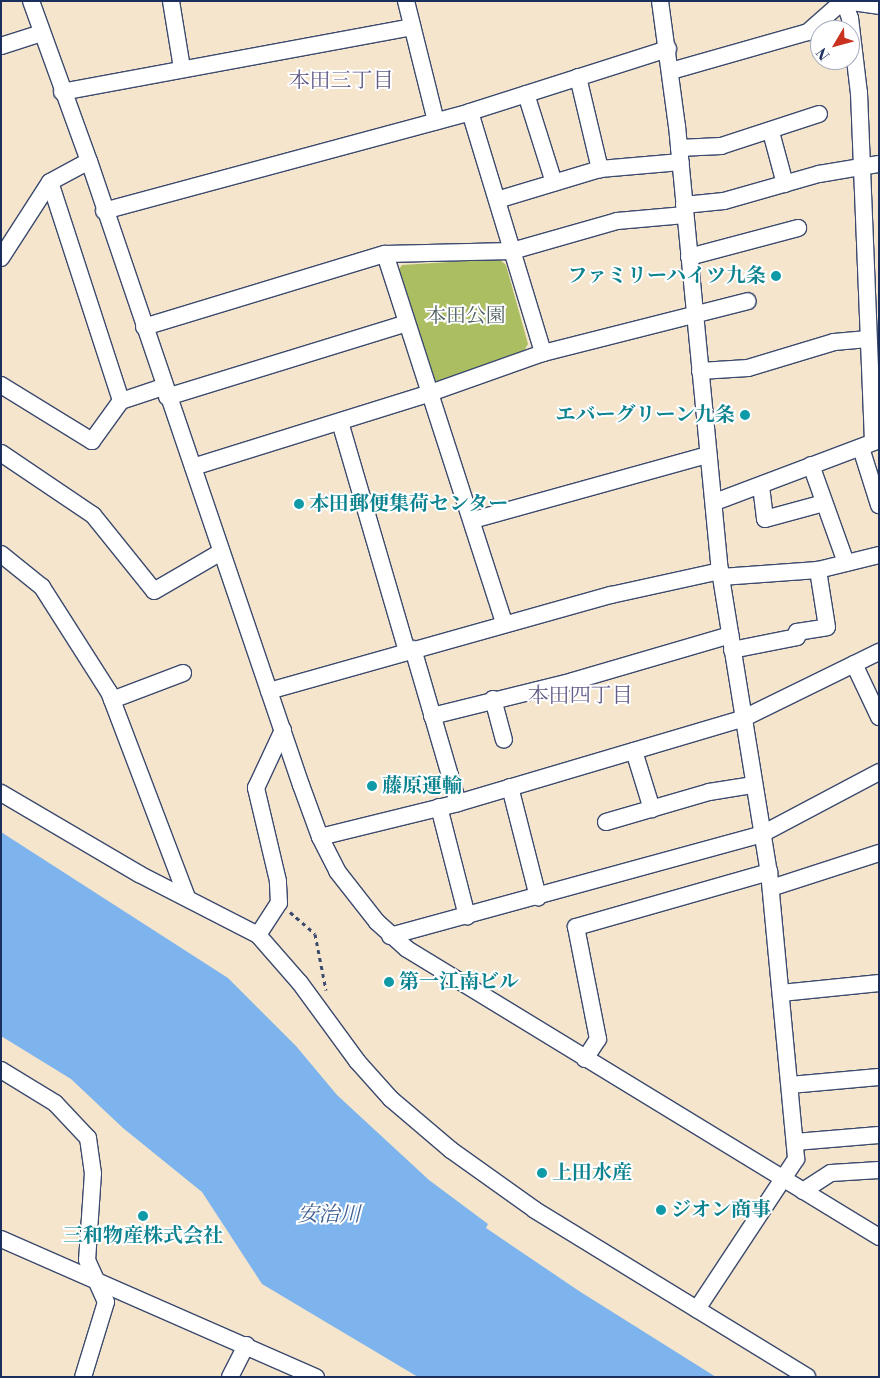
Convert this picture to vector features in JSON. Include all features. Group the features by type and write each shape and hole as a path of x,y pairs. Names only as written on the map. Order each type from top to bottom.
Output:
{"street":[{"path":"31,1 62,92 89,161 165,392 193,467 320,837 349,888 390,936 419,958 879,1237"},
{"path":"171,1 182,68"},
{"path":"406,1 436,121"},
{"path":"660,1 671,71 680,155 721,574 742,719 770,880 796,1159 785,1180 697,1309"},
{"path":"671,71 808,32 844,1 879,6"},
{"path":"844,1 850,18 871,165 868,339 871,443 879,505"},
{"path":"62,92 182,68 412,27"},
{"path":"1,46 42,33"},
{"path":"104,211 470,112 668,49"},
{"path":"578,78 600,168"},
{"path":"526,94 554,183"},
{"path":"470,112 544,353"},
{"path":"497,200 600,168 680,155 721,146 771,132 819,114"},
{"path":"771,132 785,184"},
{"path":"2,257 50,182 89,161"},
{"path":"144,327 385,254 512,251 617,221 685,210 785,184 871,165"},
{"path":"50,182 121,401"},
{"path":"690,258 798,228"},
{"path":"385,254 474,520 504,623"},
{"path":"193,467 430,393 544,353 695,317 748,301"},
{"path":"1,384 92,441 121,401 165,392 408,323"},
{"path":"700,372 748,368 834,342 868,339"},
{"path":"340,422 458,803"},
{"path":"715,502 871,443"},
{"path":"1,452 93,515 154,591 222,552"},
{"path":"474,520 708,454"},
{"path":"811,465 846,563"},
{"path":"761,486 766,519 824,503"},
{"path":"1,554 42,587 112,700 187,897"},
{"path":"269,691 504,623 611,595 721,574 818,570 879,555"},
{"path":"432,716 493,699 731,642 796,637 797,632 828,627 818,570"},
{"path":"320,837 458,803 742,719 879,652"},
{"path":"854,664 879,716"},
{"path":"112,700 183,673"},
{"path":"493,699 504,740"},
{"path":"258,936 279,903 278,881 256,788 282,730"},
{"path":"634,751 652,809"},
{"path":"390,936 538,897 762,834 879,772"},
{"path":"606,822 709,792 753,785"},
{"path":"510,787 538,897"},
{"path":"1,793 138,874 187,897 258,936 300,983 357,1060 391,1099 451,1150 535,1210 807,1377"},
{"path":"439,808 467,916"},
{"path":"585,1059 598,1039 576,927 879,853"},
{"path":"781,993 879,983"},
{"path":"1,1070 55,1103 88,1138 93,1173 87,1260 106,1302 83,1377"},
{"path":"790,1085 879,1077"},
{"path":"795,1142 879,1135"},
{"path":"803,1191 832,1173 879,1170"},
{"path":"1,1239 246,1345 290,1371 316,1377"},
{"path":"230,1377 246,1345"}],"path":[{"path":"279,903 316,934 327,998"}],"green space":[{"name":"本田公園","path":"499,259 506,265 528,344 524,351 441,383 431,379 396,273 402,265"}],"water":[{"name":"安治川","path":"1,832 228,978 296,1046 337,1095 429,1180 488,1224 486,1228 579,1291 716,1377 418,1377 262,1284 202,1192 123,1128 71,1079 1,1036"}],"place":[{"name":"ファミリーハイツ九条","path":"776,276"},
{"name":"エバーグリーン九条","path":"745,415"},
{"name":"本田郵便集荷センター","path":"299,504"},
{"name":"藤原運輸","path":"372,786"},
{"name":"第一江南ビル","path":"389,982"},
{"name":"上田水産","path":"542,1173"},
{"name":"ジオン商事","path":"661,1210"},
{"name":"三和物産株式会社","path":"143,1216"}],"district":[{"name":"本田三丁目","path":"341,81"},
{"name":"本田四丁目","path":"580,696"}]}
